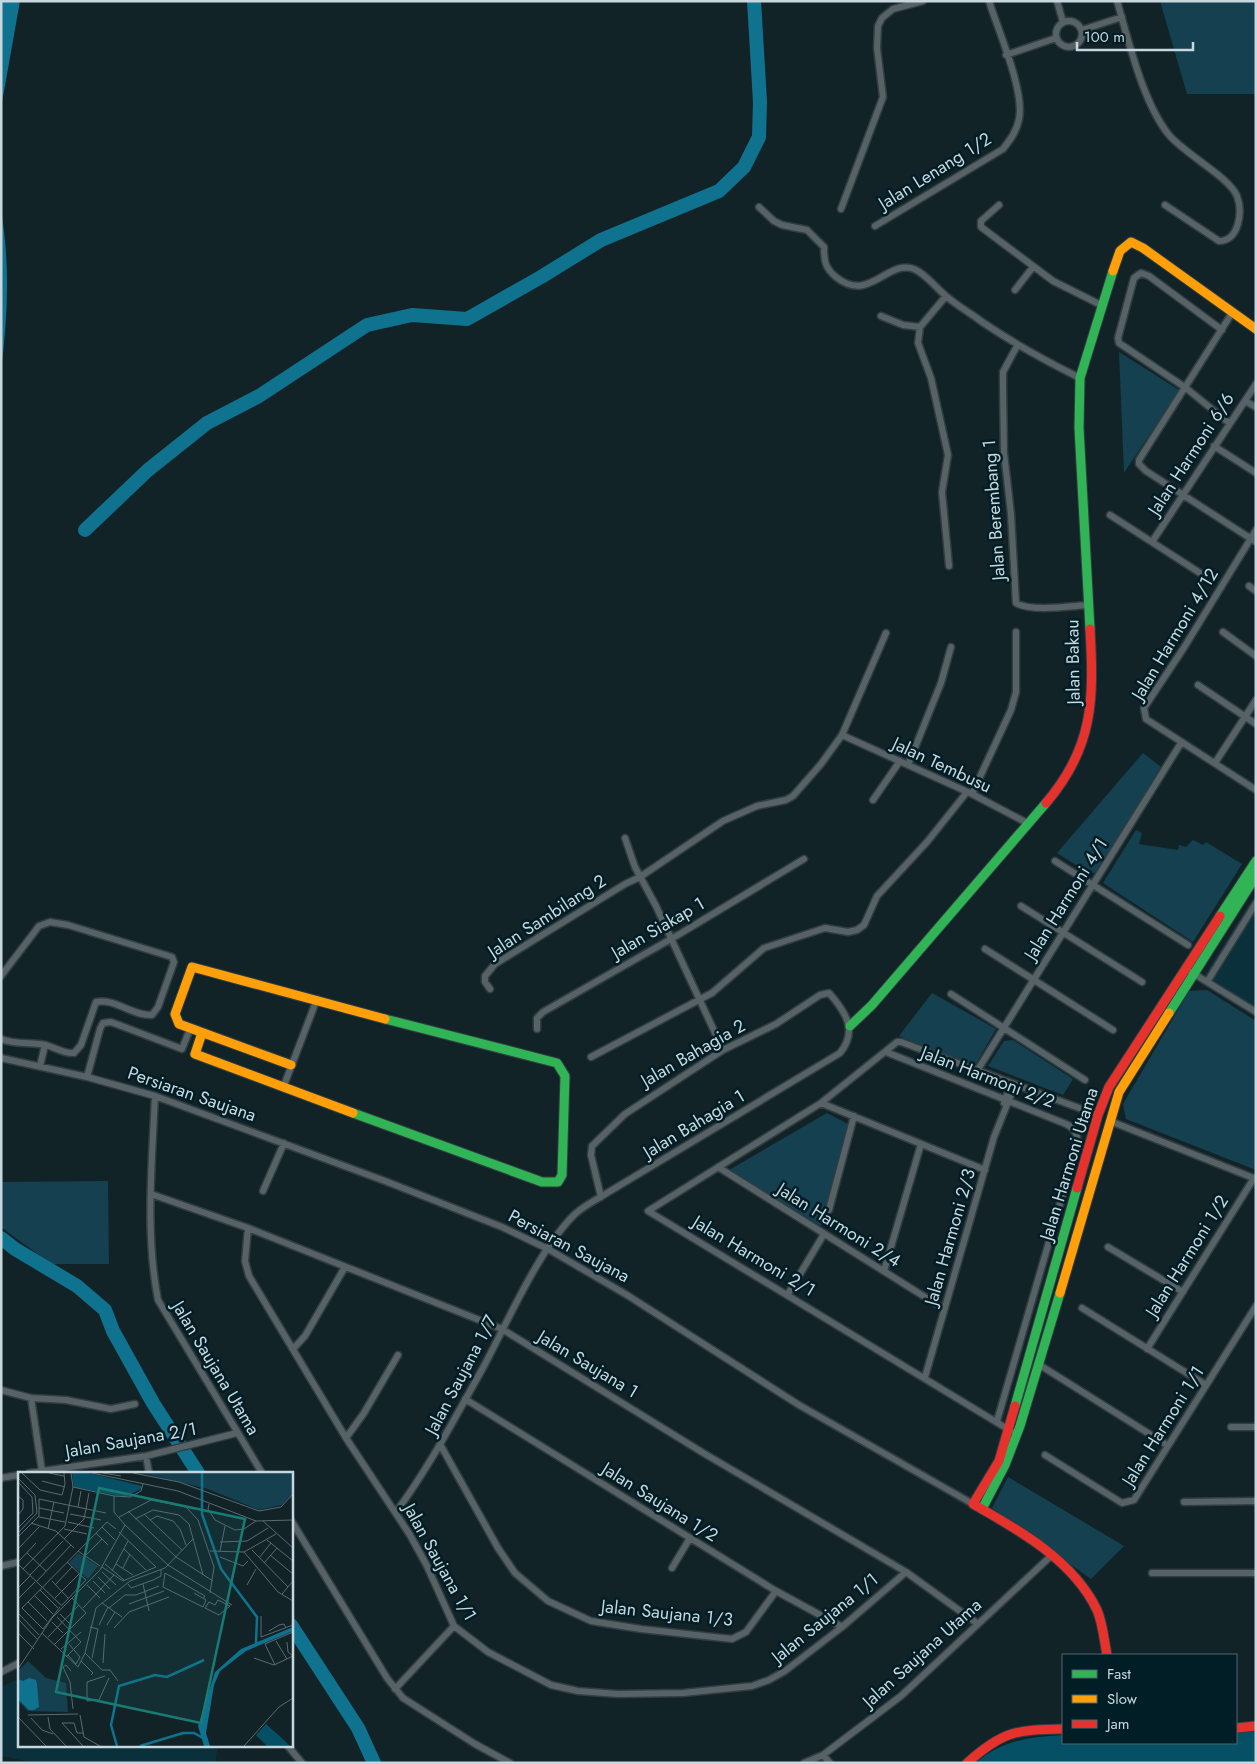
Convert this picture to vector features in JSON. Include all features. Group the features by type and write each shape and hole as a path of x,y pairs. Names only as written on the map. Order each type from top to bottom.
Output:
{"street":[{"path":"841,209 883,97 876,48 878,26 882,18 893,9 923,1"},
{"name":"Jalan Lenang 1/2","path":"875,226 1002,149 1013,137 1019,120 1020,98 989,1"},
{"path":"1057,1 1063,22"},
{"path":"1117,1 1153,111 1170,136 1180,146 1232,187 1239,205 1239,219 1234,235 1230,239 1219,241 1165,205"},
{"path":"1082,30 1122,17"},
{"path":"1063,22 1076,22 1082,30 1082,38 1073,46 1065,46 1056,38 1057,29 1063,22"},
{"path":"1006,55 1056,38"},
{"path":"999,205 981,221 981,227 1033,267 1100,305"},
{"path":"759,207 782,225 807,230 824,247 825,265 828,270 845,285 862,285 905,268 914,269 953,302 1017,346 1080,378"},
{"name":"Jalan Bakau","path":"850,1026 872,1005 1056,792 1072,768 1085,739 1092,704 1090,626 1079,428 1080,378 1100,305 1120,251 1130,242 1148,251 1232,313"},
{"path":"1015,290 1033,267"},
{"path":"1222,330 1163,286 1141,273 1134,278 1118,338 1120,343 1186,388 1229,423"},
{"path":"946,296 920,327 918,343 931,378 948,455 942,492 949,566"},
{"path":"1253,541 1146,471 1139,464 1140,455 1186,388 1232,313 1256,329"},
{"path":"882,316 903,325 920,327"},
{"name":"Jalan Berembang 1","path":"1017,346 1003,372 1004,453 1016,603 1024,606 1088,607"},
{"name":"Jalan Harmoni 6/6","path":"1152,542 1256,384"},
{"path":"1244,400 1256,407"},
{"path":"1214,446 1256,473"},
{"path":"1110,515 1200,574"},
{"name":"Jalan Harmoni 4/12","path":"1256,530 1253,541 1144,708 1146,719 1256,790"},
{"path":"1248,586 1256,591"},
{"path":"591,1057 700,999 721,985 764,948 825,928 835,931 857,930 864,925 877,896 972,791 1011,710 1016,692 1016,632"},
{"path":"1223,632 1256,656"},
{"path":"646,873 723,821 757,806 793,796 821,764 844,730 886,633"},
{"path":"910,761 941,683 951,648"},
{"path":"1198,685 1256,724"},
{"path":"1215,763 1256,700"},
{"name":"Jalan Tembusu","path":"844,730 900,762 910,761 972,791 1029,824"},
{"name":"Jalan Harmoni 4/1","path":"977,1071 1181,743"},
{"path":"873,800 900,762"},
{"path":"626,838 646,873 672,939 723,1050"},
{"name":"Jalan Siakap 1","path":"537,1029 537,1018 543,1012 672,939 804,859"},
{"path":"1055,861 1188,945"},
{"name":"Jalan Harmoni Utama","path":"973,1504 996,1468 1098,1115 1109,1087 1184,968 1256,861"},
{"name":"Jalan Sambilang 2","path":"490,989 485,982 485,976 495,964 590,904 646,873"},
{"name":"Jalan Harmoni Utama","path":"982,1509 1005,1465 1017,1434 1119,1092 1256,876"},
{"path":"1207,982 1256,903"},
{"path":"1021,906 1142,982"},
{"path":"1,976 39,926 50,922 68,925 172,957 174,962 158,1007 152,1015 144,1016 104,1000 96,1002 78,1050 68,1053 45,1045 1,1039"},
{"path":"985,949 1035,978 1113,1030"},
{"name":"Persiaran Saujana","path":"190,1029 179,1024 175,1014 192,967 317,999 422,1030 557,1063 565,1076 562,1175 558,1182 542,1182 456,1152 195,1054 202,1033"},
{"path":"1184,968 1256,1012"},
{"name":"Jalan Bahagia 2","path":"601,1197 591,1155 594,1143 625,1114 648,1096 723,1050 776,1024 820,995 829,993 850,1026"},
{"path":"951,994 1004,1026 1084,1080"},
{"path":"283,1088 317,999"},
{"path":"87,1077 100,1028 103,1023 111,1022 182,1049 190,1029 291,1065"},
{"name":"Jalan Bahagia 1","path":"548,1249 573,1216 601,1197 840,1053 848,1043 850,1026"},
{"name":"Jalan Harmoni 2/1","path":"977,1071 897,1042 820,1103 648,1211 1017,1434"},
{"path":"40,1066 45,1045"},
{"name":"Jalan Harmoni 2/2","path":"886,1052 1007,1103 1071,1126 1075,1131 1078,1142 996,1421"},
{"name":"Persiaran Saujana","path":"1,1058 87,1077 155,1096 284,1143 484,1220 548,1249 627,1295 799,1405 888,1458 973,1504"},
{"path":"977,1071 1098,1115"},
{"name":"Jalan Harmoni 2/3","path":"924,1377 985,1170 1013,1085"},
{"name":"Jalan Saujana Utama","path":"155,1096 156,1196 154,1282 158,1300 261,1472"},
{"path":"820,1103 985,1170"},
{"path":"829,1210 854,1116"},
{"path":"1110,1121 1255,1179"},
{"path":"263,1192 284,1143"},
{"path":"884,1271 921,1144"},
{"name":"Jalan Harmoni 2/4","path":"718,1167 944,1309"},
{"name":"Jalan Harmoni 1/2","path":"1147,1349 1255,1179"},
{"name":"Jalan Saujana 1","path":"156,1196 248,1234 345,1267 502,1329 705,1454 906,1572 978,1624"},
{"name":"Jalan Saujana 1/1","path":"248,1234 245,1261 249,1276 294,1348 346,1438 396,1512 427,1566 454,1626 488,1652 551,1685 578,1691 618,1694 683,1693 761,1683 785,1671 842,1627 906,1572"},
{"path":"788,1294 824,1234"},
{"path":"1108,1247 1182,1292"},
{"name":"Jalan Saujana 1/7","path":"396,1512 441,1446 502,1329 548,1249"},
{"path":"294,1348 305,1336 345,1267"},
{"name":"Jalan Harmoni 1/1","path":"1045,1456 1122,1503 1134,1500 1256,1306"},
{"path":"1082,1308 1206,1385"},
{"path":"346,1438 364,1413 398,1355"},
{"path":"1038,1364 1167,1445"},
{"path":"1,1390 31,1398 66,1400 111,1409 135,1404"},
{"path":"31,1398 42,1471"},
{"name":"Jalan Saujana 1/2","path":"465,1399 776,1591 842,1627"},
{"path":"1231,1427 1256,1428"},
{"name":"Jalan Saujana 2/1","path":"36,1472 146,1456 237,1433"},
{"name":"Jalan Saujana 1/3","path":"441,1446 498,1548 515,1573 548,1601 591,1621 641,1630 732,1639 746,1632 776,1591"},
{"path":"146,1456 149,1472"},
{"path":"1,1478 18,1475"},
{"path":"1184,1502 1256,1501"},
{"path":"973,1504 1052,1555 1072,1572 1098,1612 1107,1654"},
{"path":"292,1522 387,1678 403,1698 509,1763"},
{"path":"672,1568 690,1538"},
{"name":"Jalan Saujana Utama","path":"804,1763 823,1755 901,1696 1052,1555"},
{"path":"1,1566 18,1562"},
{"path":"1152,1573 1256,1573"},
{"path":"395,1689 454,1626"},
{"path":"1,1672 18,1664"},
{"path":"1237,1728 1256,1726"},
{"path":"967,1763 989,1742 1003,1734 1016,1730 1062,1729"},
{"path":"287,1746 302,1763"},
{"path":"823,1755 830,1763"}],"shaded area":[{"path":"1,1 20,1 1,108"},
{"path":"1160,1 1256,1 1256,94 1187,94"},
{"path":"1,210 6,250 7,290 1,370"},
{"path":"1119,352 1179,390 1124,473"},
{"path":"1143,753 1161,767 1097,872 1090,874 1057,853"},
{"path":"1136,830 1142,833 1139,844 1178,850 1179,845 1186,847 1193,840 1203,845 1206,842 1242,864 1193,942 1103,883"},
{"path":"1256,893 1256,1017 1200,983"},
{"path":"1207,990 1256,1021 1256,1170 1126,1119 1123,1104 1189,991"},
{"path":"932,993 996,1029 974,1067 899,1036"},
{"path":"1013,1040 1073,1079 1063,1095 988,1066 1004,1041"},
{"path":"827,1113 848,1124 821,1226 729,1170"},
{"path":"108,1181 109,1264 51,1264 1,1227 1,1182"},
{"path":"1008,1477 1124,1546 1091,1579 992,1508"},
{"path":"18,1679 18,1746 218,1746 215,1763 36,1763 1,1756 1,1687"},
{"path":"1237,1732 1256,1732 1256,1763 976,1763 996,1749 1017,1741 1062,1735 1062,1744 1237,1744"}],"waterway":[{"path":"85,530 148,470 207,423 259,396 367,325 412,315 467,319 601,240 719,191 744,167 759,137 760,102 754,1"},
{"path":"1,1238 15,1249 77,1286 105,1310 113,1331 153,1403 197,1472"},
{"path":"292,1627 358,1728 374,1763"}],"traffic: fast":[{"path":"1090,629 1079,428 1080,378 1113,271"},
{"path":"850,1026 872,1005 1046,803"},
{"path":"1220,916 1256,861"},
{"path":"1169,1013 1256,876"},
{"path":"353,1113 542,1182 558,1182 562,1175 565,1076 557,1063 385,1019"},
{"path":"1015,1406 1077,1188"},
{"path":"982,1509 1005,1465 1020,1426 1060,1293"}],"traffic: slow":[{"path":"1113,271 1120,251 1131,242 1143,248 1256,329"},
{"path":"291,1065 179,1024 175,1014 192,967 385,1019"},
{"path":"1060,1293 1119,1092 1169,1013"},
{"path":"202,1033 195,1054 353,1113"}],"traffic: jam":[{"path":"1046,803 1074,762 1088,721 1092,678 1090,629"},
{"path":"1077,1188 1098,1115 1109,1087 1220,916"},
{"path":"1015,1406 999,1461 973,1504 1008,1524 1043,1548 1074,1576 1087,1592 1097,1610 1107,1654"},
{"path":"1237,1728 1256,1726"},
{"path":"967,1763 990,1744 1010,1734 1033,1730 1062,1729"}]}
